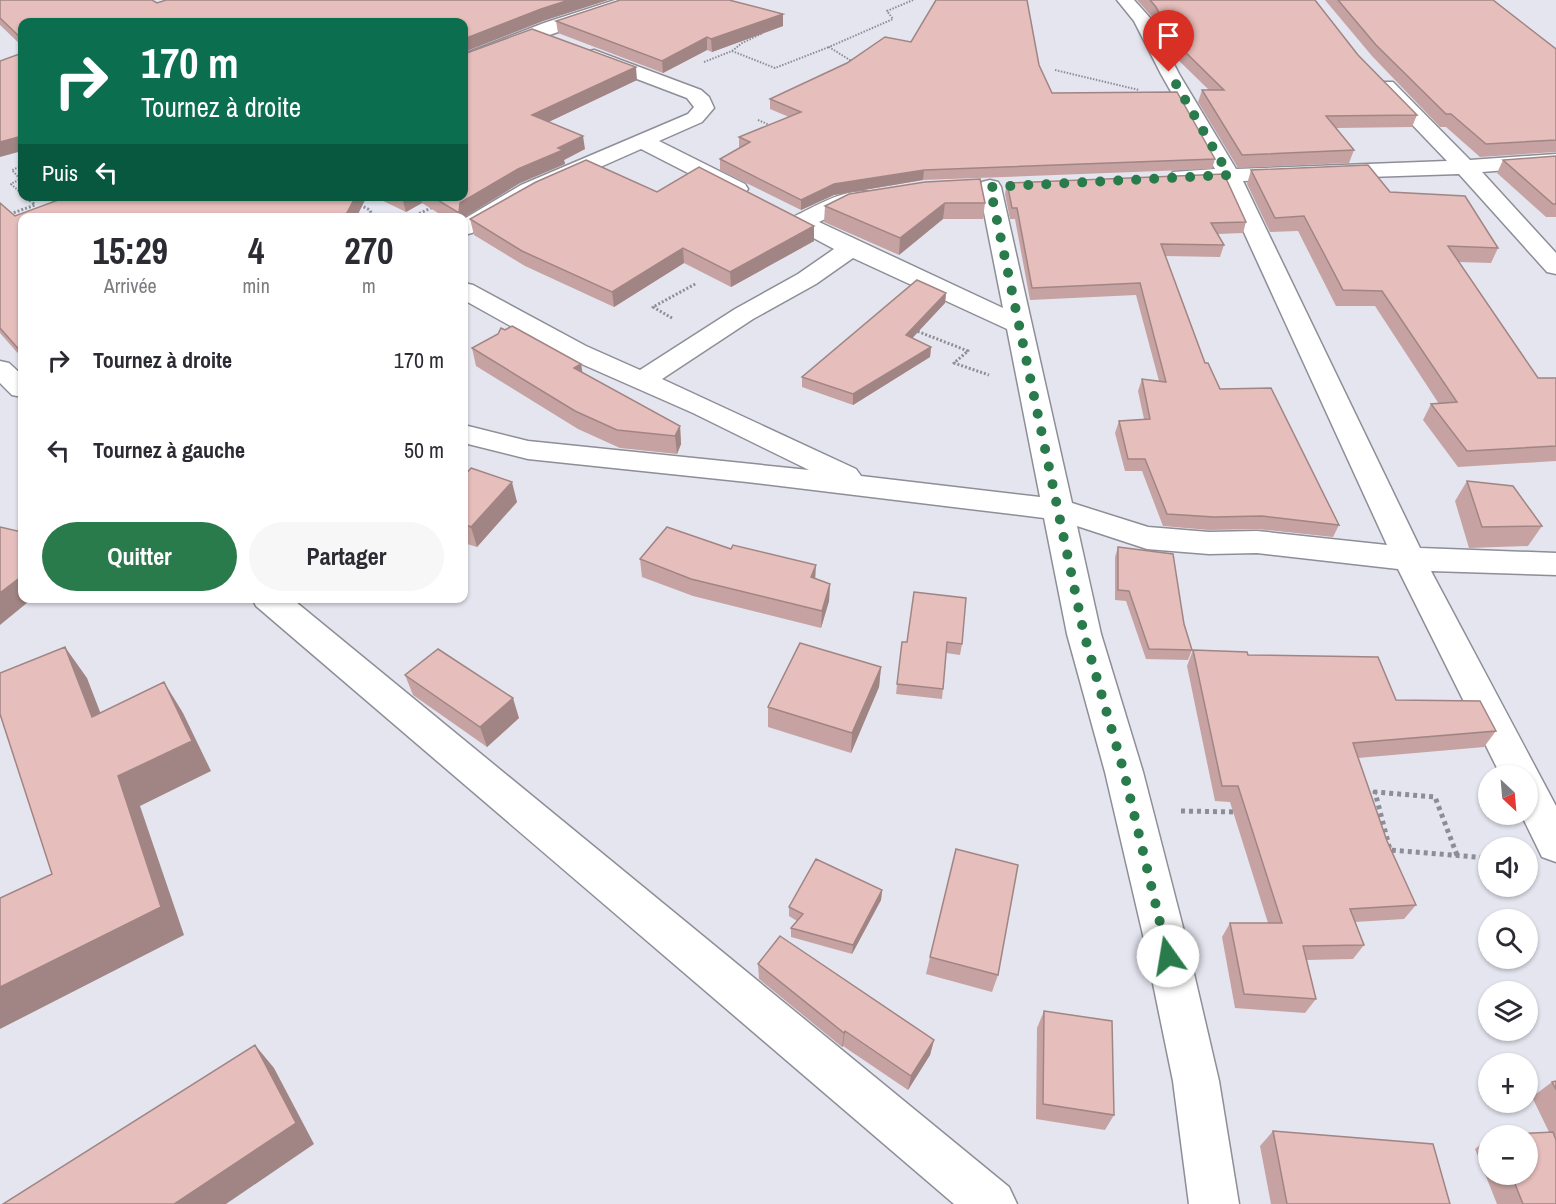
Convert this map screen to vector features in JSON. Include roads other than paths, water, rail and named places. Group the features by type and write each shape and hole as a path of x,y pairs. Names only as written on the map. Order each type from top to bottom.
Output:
{"street":[{"path":"468,58 534,33 632,0"},
{"path":"1125,0 1142,19 1229,175 1409,559 1514,765"},
{"path":"468,226 529,190 695,118 704,108 702,101 694,94 677,86 534,33"},
{"path":"1371,70 1465,167 1556,267"},
{"path":"642,141 758,200"},
{"path":"1157,178 1465,167 1556,160"},
{"path":"991,187 1017,324 1060,510 1084,634 1134,810 1196,1081 1214,1204"},
{"path":"801,222 842,202 888,194"},
{"path":"780,211 851,248 1017,324"},
{"path":"643,380 744,314 807,279 851,248"},
{"path":"468,292 577,352 643,380 875,489"},
{"path":"0,369 18,385"},
{"path":"468,435 528,450 747,472 1060,510 1147,538 1209,543 1257,542 1409,559 1556,564"},
{"path":"274,603 992,1204"},
{"path":"1538,810 1556,845"}]}
